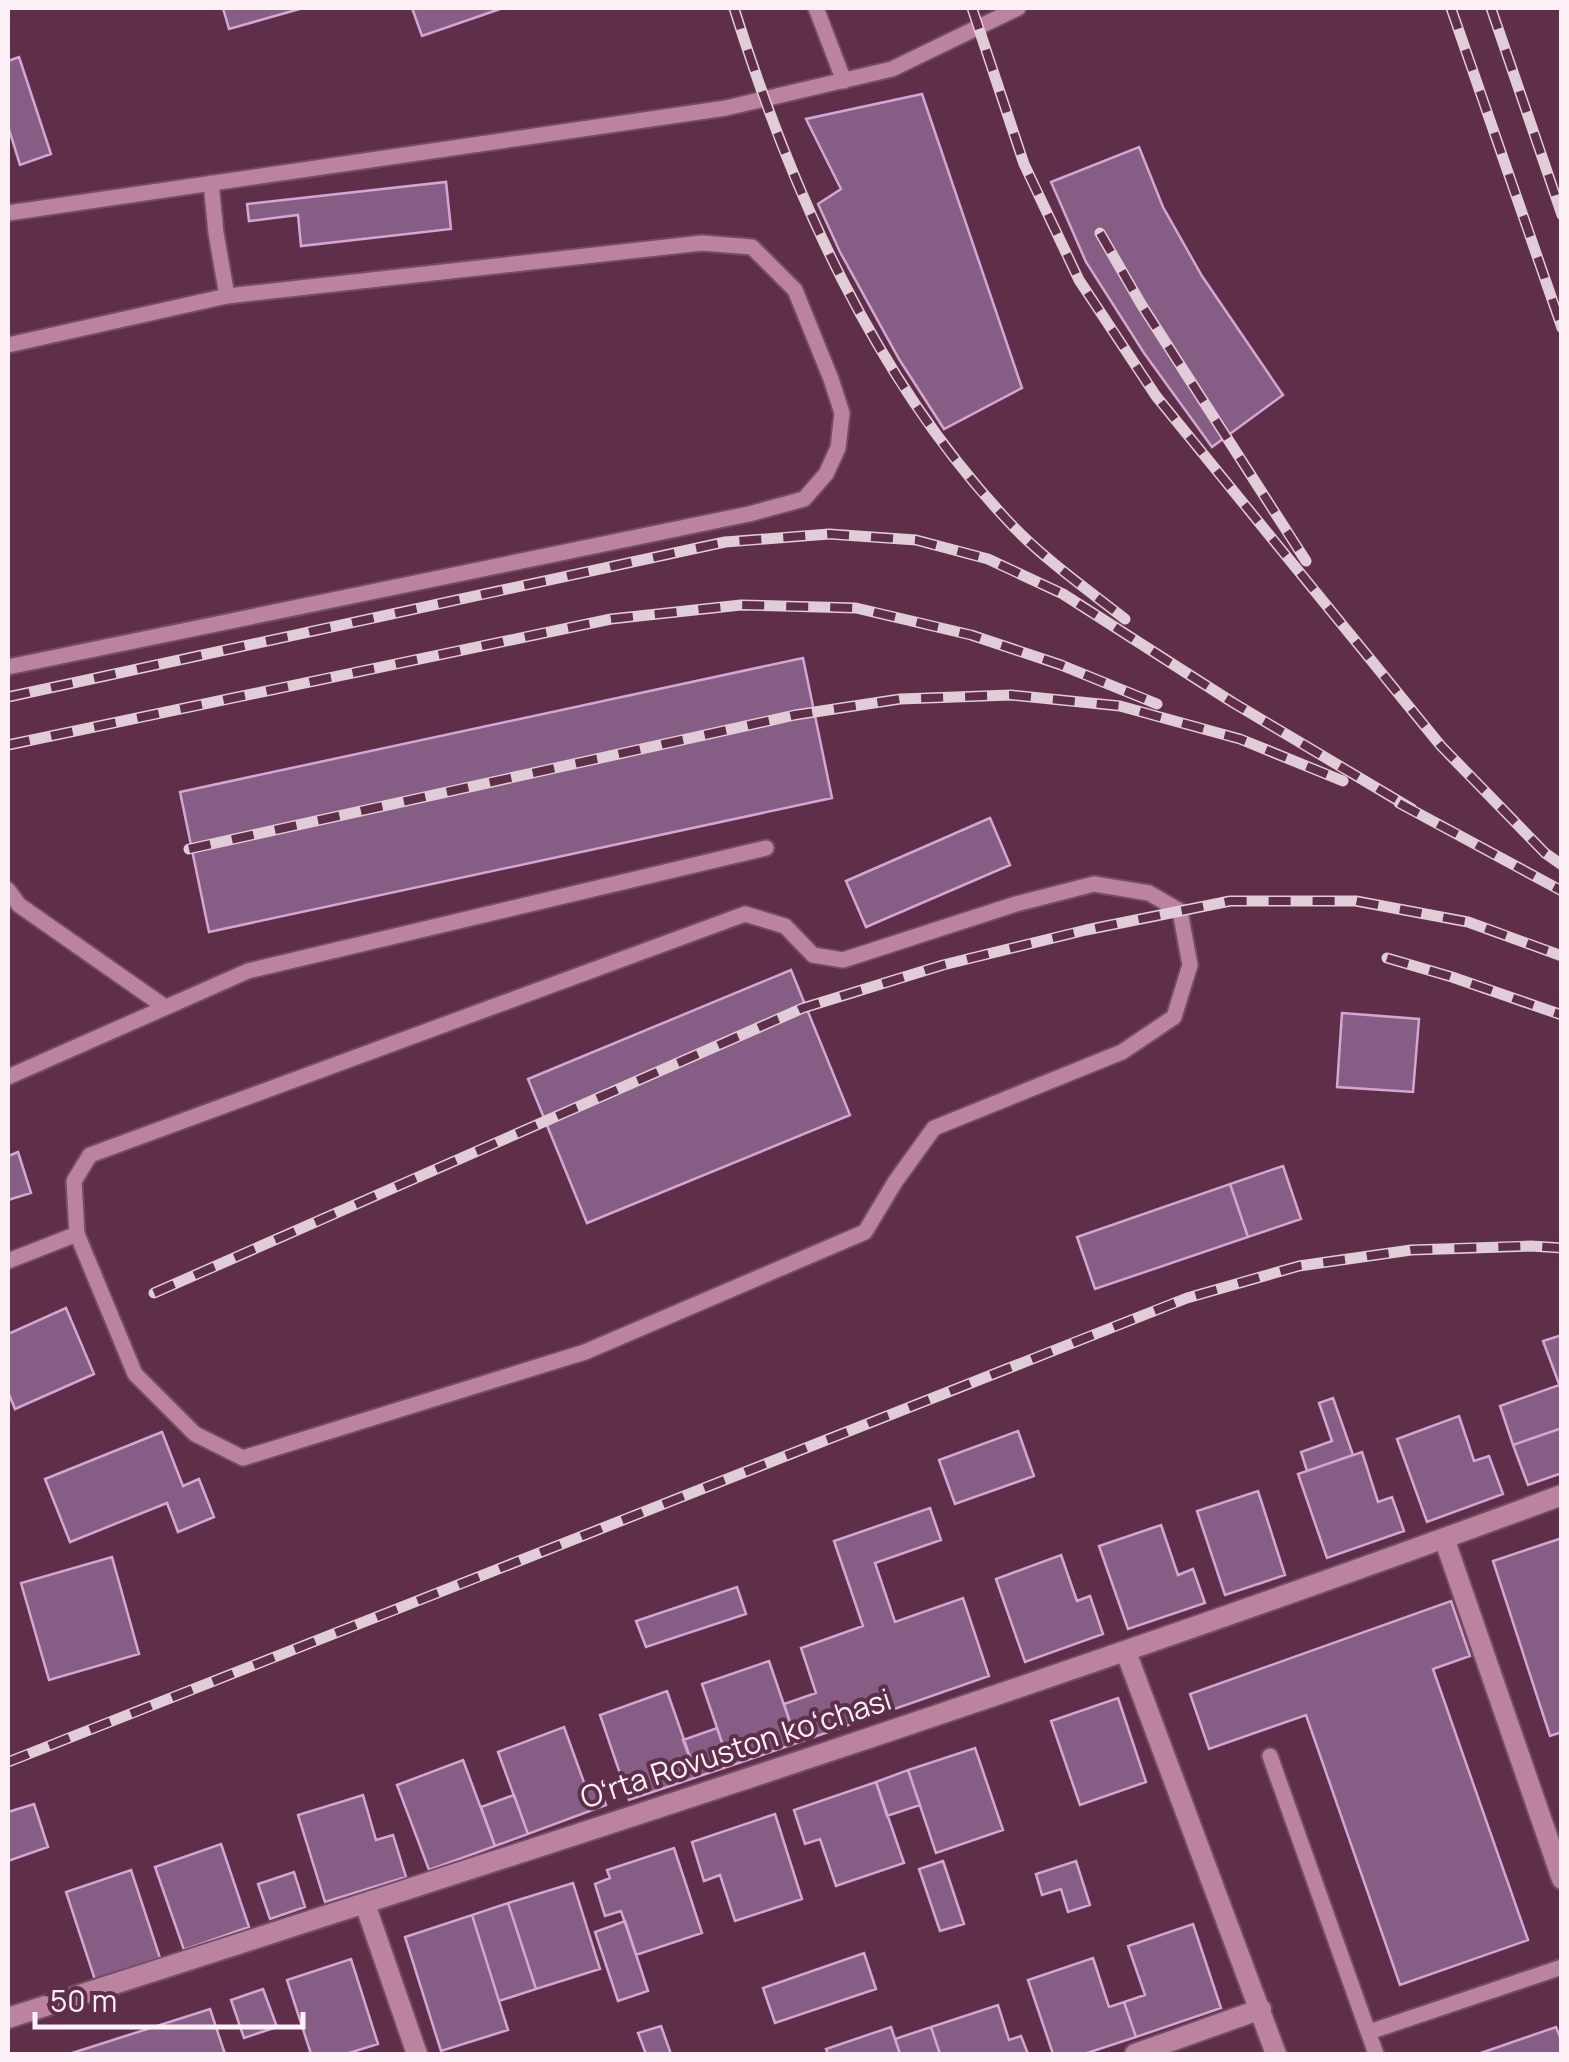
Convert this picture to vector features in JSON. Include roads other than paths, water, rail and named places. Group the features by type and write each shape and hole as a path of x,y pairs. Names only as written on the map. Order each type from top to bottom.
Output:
{"street":[{"name":"Oʻrta Rovuston koʻchasi","path":"8,2018 1126,1652 1562,1495"},
{"path":"1444,1538 1562,1880"},
{"path":"1126,1652 1276,2054"},
{"path":"365,1904 417,2054"},
{"path":"1134,2054 1261,2009"}],"lane":[{"path":"816,8 844,81"},
{"path":"8,213 726,108 892,69 1018,8"},
{"path":"211,183 228,296"},
{"path":"8,345 228,296 702,243 752,247 795,290 842,413 838,448 826,474 804,498 749,514 8,667"},
{"path":"8,1077 248,971 766,848"},
{"path":"1094,884 1150,893 1180,911 1190,965 1174,1017 1122,1052 934,1128 865,1232 585,1352 244,1458 196,1434 135,1374 77,1234 74,1181 90,1155 745,914 784,926 813,956 843,960 1016,904 1094,884"},
{"path":"8,890 19,904 166,1007"},
{"path":"8,1261 77,1234"},
{"path":"1270,1756 1376,2054"},
{"path":"1369,2032 1562,1968"}],"railway":[{"path":"734,8 782,146 811,214 842,280 917,407 1008,521 1125,619"},
{"path":"972,8 1024,164 1079,280 1156,396 1441,746 1545,853 1562,865"},
{"path":"1451,8 1562,328"},
{"path":"1491,8 1562,215"},
{"path":"1100,233 1141,304 1306,561"},
{"path":"8,697 725,542 829,534 916,540 988,559 1063,594 1232,702 1412,809"},
{"path":"8,745 611,619 741,605 856,608 971,635 1061,665 1157,704"},
{"path":"189,849 795,715 900,699 1011,695 1120,706 1240,739 1343,781"},
{"path":"1399,803 1562,891"},
{"path":"154,1293 803,1008 943,965 1086,930 1230,901 1356,901 1468,922 1562,956"},
{"path":"1387,958 1562,1015"},
{"path":"8,1762 1187,1298 1299,1266 1411,1250 1562,1248"}]}
